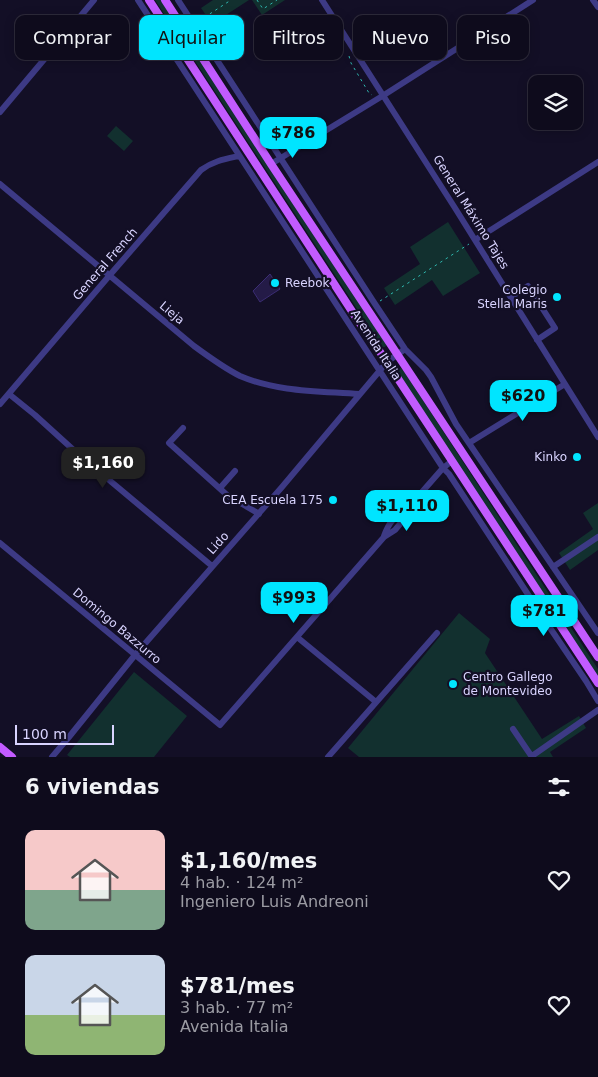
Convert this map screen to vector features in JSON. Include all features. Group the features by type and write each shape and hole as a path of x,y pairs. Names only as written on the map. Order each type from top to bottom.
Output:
{"main road":[{"name":"Avenida Italia","path":"149,0 598,684"},
{"name":"Avenida Italia","path":"165,0 271,164 598,657"},
{"path":"0,747 12,757"}],"street":[{"path":"0,112 94,0"},
{"name":"Avenida Italia","path":"138,0 443,468 449,474 598,701"},
{"name":"Avenida Italia","path":"178,0 188,15"},
{"name":"General Máximo Tajes","path":"322,0 384,95 598,437"},
{"path":"271,164 533,0"},
{"path":"593,0 598,7"},
{"name":"Avenida Italia","path":"217,60 405,350 431,377 456,424 598,633"},
{"name":"General French","path":"0,404 201,170 217,161 239,156"},
{"path":"475,240 598,162"},
{"name":"Lieja","path":"0,184 194,346 240,376 261,384 287,388 359,394"},
{"path":"511,297 528,286 555,328 537,340"},
{"name":"Lido","path":"52,757 135,655 259,514 359,394 387,362 405,350"},
{"path":"470,443 564,384"},
{"path":"9,394 212,566"},
{"path":"182,428 169,443 227,495 259,514"},
{"path":"376,702 297,637 384,537 392,520 408,508 443,468 452,461"},
{"path":"220,488 235,470"},
{"path":"554,567 598,538"},
{"name":"Domingo Bazzurro","path":"0,543 220,725 297,637"},
{"path":"328,757 436,633"},
{"path":"513,729 532,757 598,710"}],"path":[{"path":"209,15 231,0"},
{"path":"257,0 263,9 277,0"},
{"path":"349,55 351,64 369,93 373,96"},
{"path":"375,304 475,240"}],"green space":[{"path":"155,0 161,0 171,15 165,15"},
{"path":"213,0 249,0 226,15 206,15 201,8"},
{"path":"252,0 285,0 262,15"},
{"path":"194,60 200,60 387,344 385,347 382,347"},
{"path":"116,126 133,141 124,151 107,136"},
{"path":"448,222 480,273 443,296 432,280 395,305 384,288 420,264 410,247"},
{"path":"401,368 598,669 598,679 397,371"},
{"path":"598,503 598,550 570,570 559,553 593,529 583,513"},
{"name":"Centro Gallego de Montevideo","path":"459,613 490,639 485,653 542,739 579,716 586,728 550,752 553,757 359,757 348,748"},
{"path":"134,672 187,716 154,757 70,757 67,755"}],"building":[{"path":"270,274 280,289 260,302 253,291"}],"place":[{"name":"Reebok","path":"275,283"},
{"name":"Colegio Stella Maris","path":"557,297"},
{"name":"Kinko","path":"577,457"},
{"name":"CEA Escuela 175","path":"333,500"},
{"name":"Centro Gallego de Montevideo","path":"453,684"}]}
